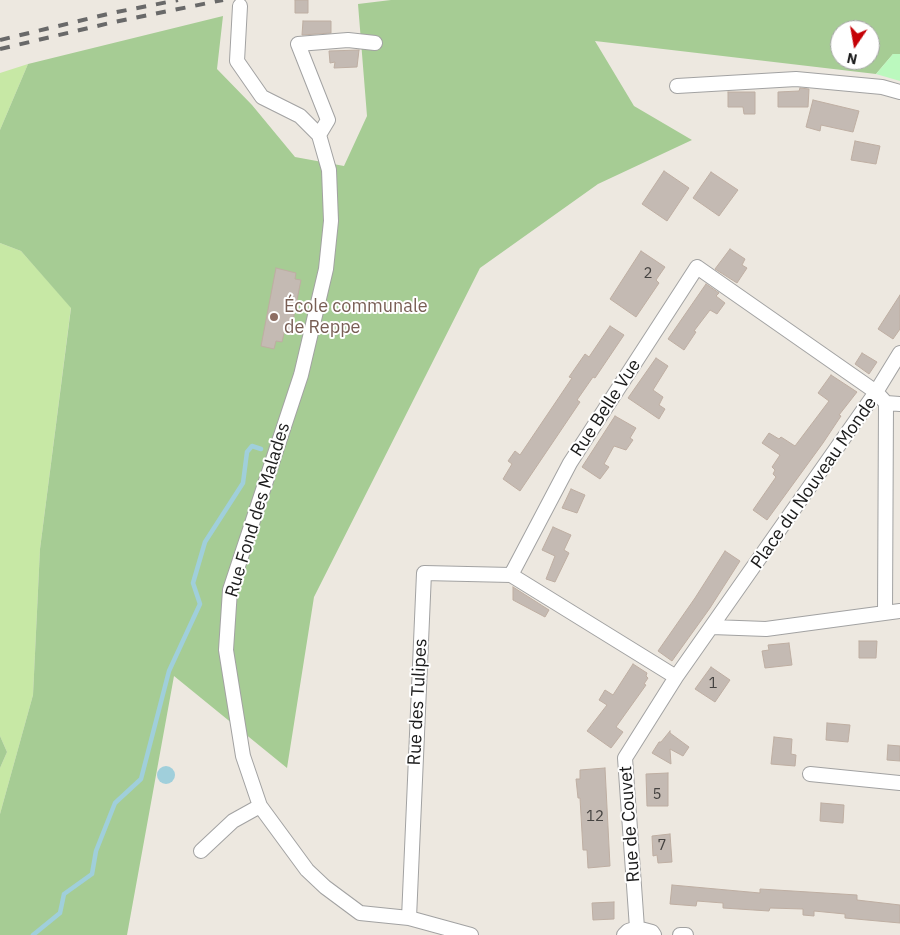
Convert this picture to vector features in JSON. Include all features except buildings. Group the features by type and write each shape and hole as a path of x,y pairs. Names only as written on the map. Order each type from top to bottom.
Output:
{"street":[{"name":"Rue Fond des Malades","path":"240,6 237,61 262,97 300,116 319,135 330,170 331,221 326,269 301,375 230,590 226,650 243,756 260,806 307,870 325,887 360,913 408,918 471,935"},
{"path":"319,135 328,120 298,44 348,40 375,43"},
{"path":"677,86 796,79 882,88 900,92"},
{"name":"Rue Belle Vue","path":"511,575 570,463 697,267 876,392"},
{"path":"876,392 900,352"},
{"name":"Place du Nouveau Monde","path":"712,627 876,392 893,404 885,612"},
{"name":"Rue des Tulipes","path":"408,918 424,573 511,575"},
{"path":"511,575 676,677"},
{"path":"712,627 766,629 900,611"},
{"name":"Rue de Couvet","path":"630,931 624,758 676,677 712,627"},
{"path":"810,774 900,783"},
{"path":"201,851 233,821 260,806"},
{"path":"630,931 652,932 654,935"},
{"path":"680,935 686,935"}],"green space":[{"path":"391,0 900,0 900,54 893,54 880,69 880,20 830,20 830,69 595,41 634,106 692,140 598,184 480,268 314,597 287,768 174,676 127,935 0,935 0,814 33,695 40,549 71,308 21,251 0,243 0,130 28,64 223,16 217,69 252,105 295,157 344,166 367,116 358,4"},
{"path":"893,54 900,54 900,81 876,74"},
{"path":"28,64 0,130 0,73"},
{"path":"842,70 879,70 876,74"},
{"path":"0,243 21,251 71,307 40,549 33,695 0,814 0,768 7,752 0,736"},
{"path":"0,736 7,752 0,768"}],"water":[{"path":"166,766 172,769 175,775 172,781 166,784 160,781 157,775 160,769"}],"waterway":[{"path":"33,935 60,913 64,894 92,874 96,851 115,803 141,779 169,671 200,604 193,583 205,542 243,483 247,452 252,446 261,449"}],"railway":[{"path":"0,40 112,13 178,0"},
{"path":"0,49 114,22 223,0"}],"place":[{"name":"École communale de Reppe","path":"274,317"}]}
